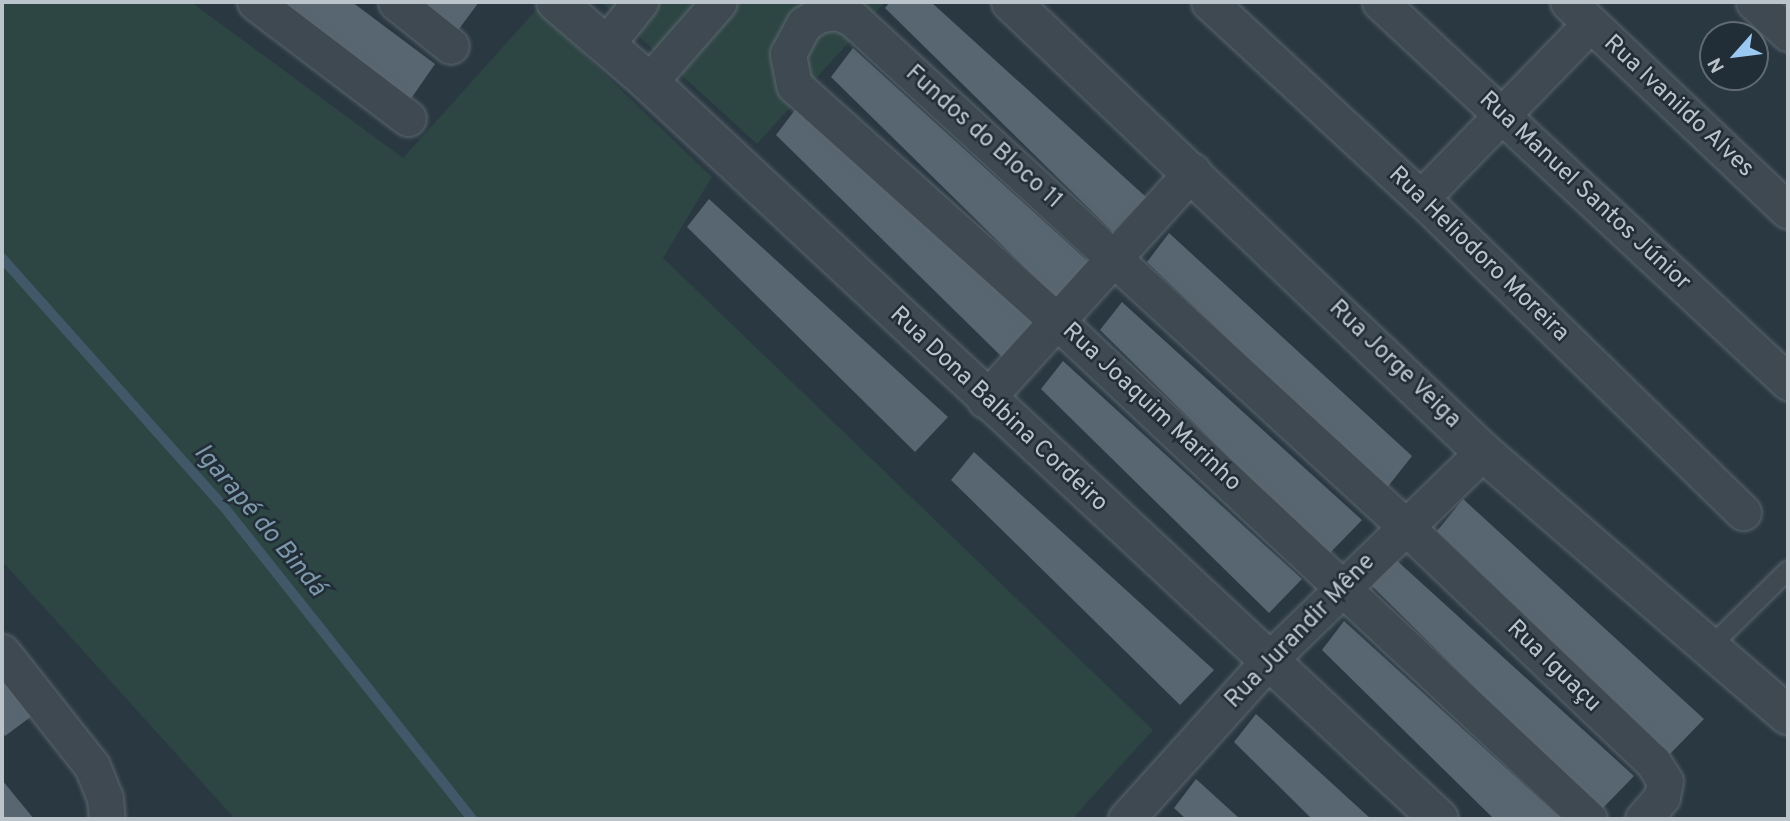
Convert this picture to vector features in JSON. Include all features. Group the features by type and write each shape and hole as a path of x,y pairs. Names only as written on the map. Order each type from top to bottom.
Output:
{"street":[{"path":"256,2 408,118"},
{"path":"396,2 451,46"},
{"name":"Rua Dona Balbina Cordeiro","path":"556,2 607,43 985,400 1439,819"},
{"path":"607,43 640,2"},
{"path":"649,82 719,2"},
{"name":"Rua Jorge Veiga","path":"1011,2 1193,171 1483,452 1708,649 1788,715"},
{"name":"Rua Heliodoro Moreira","path":"1209,2 1421,198 1743,512"},
{"name":"Rua Manuel Santos Júnior","path":"1380,2 1788,382"},
{"path":"1754,2 1788,33"},
{"name":"Rua Joaquim Marinho","path":"853,19 838,12 820,14 804,24 788,54 794,85 1058,321 1589,819"},
{"path":"1421,198 1500,116 1579,13"},
{"name":"Rua Ivanildo Alves","path":"1579,13 1788,211"},
{"name":"Fundos do Bloco 11","path":"853,19 1405,526"},
{"path":"985,400 1193,171"},
{"name":"Rua Jurandir Mêne","path":"1142,814 1269,660 1483,452"},
{"name":"Rua Iguaçu","path":"1405,526 1653,762 1665,781 1662,796 1643,819"},
{"path":"2,652 92,766 105,799 107,819"}],"lane":[{"path":"1708,649 1788,570"}],"green space":[{"path":"2,2 191,2 403,158 537,9 712,177 663,258 1153,730 1072,819 235,819 2,561"},
{"path":"601,2 885,2 757,144"}],"building":[{"path":"283,2 352,2 435,64 408,103"},
{"path":"418,2 479,2 456,33"},
{"path":"890,2 931,2 1146,197 1113,232 885,8"},
{"path":"853,48 1093,266 1059,301 831,77"},
{"path":"798,106 1038,324 1004,359 776,135"},
{"path":"709,199 948,417 915,452 687,227"},
{"path":"1169,233 1412,456 1386,489 1147,262"},
{"path":"1122,302 1362,520 1328,555 1100,330"},
{"path":"1063,361 1302,579 1269,613 1041,389"},
{"path":"974,452 1214,670 1180,705 951,480"},
{"path":"1463,499 1704,719 1670,754 1437,531"},
{"path":"1394,558 1634,776 1600,811 1372,586"},
{"path":"1344,621 1562,819 1494,819 1322,650"},
{"path":"2,671 36,713 5,736 2,731"},
{"path":"1256,714 1371,819 1312,819 1234,742"},
{"path":"1196,779 1240,819 1186,819 1174,808"},
{"path":"2,780 34,819 2,819"}],"waterway":[{"name":"Igarapé do Bindá","path":"2,258 224,507 472,819"}]}
